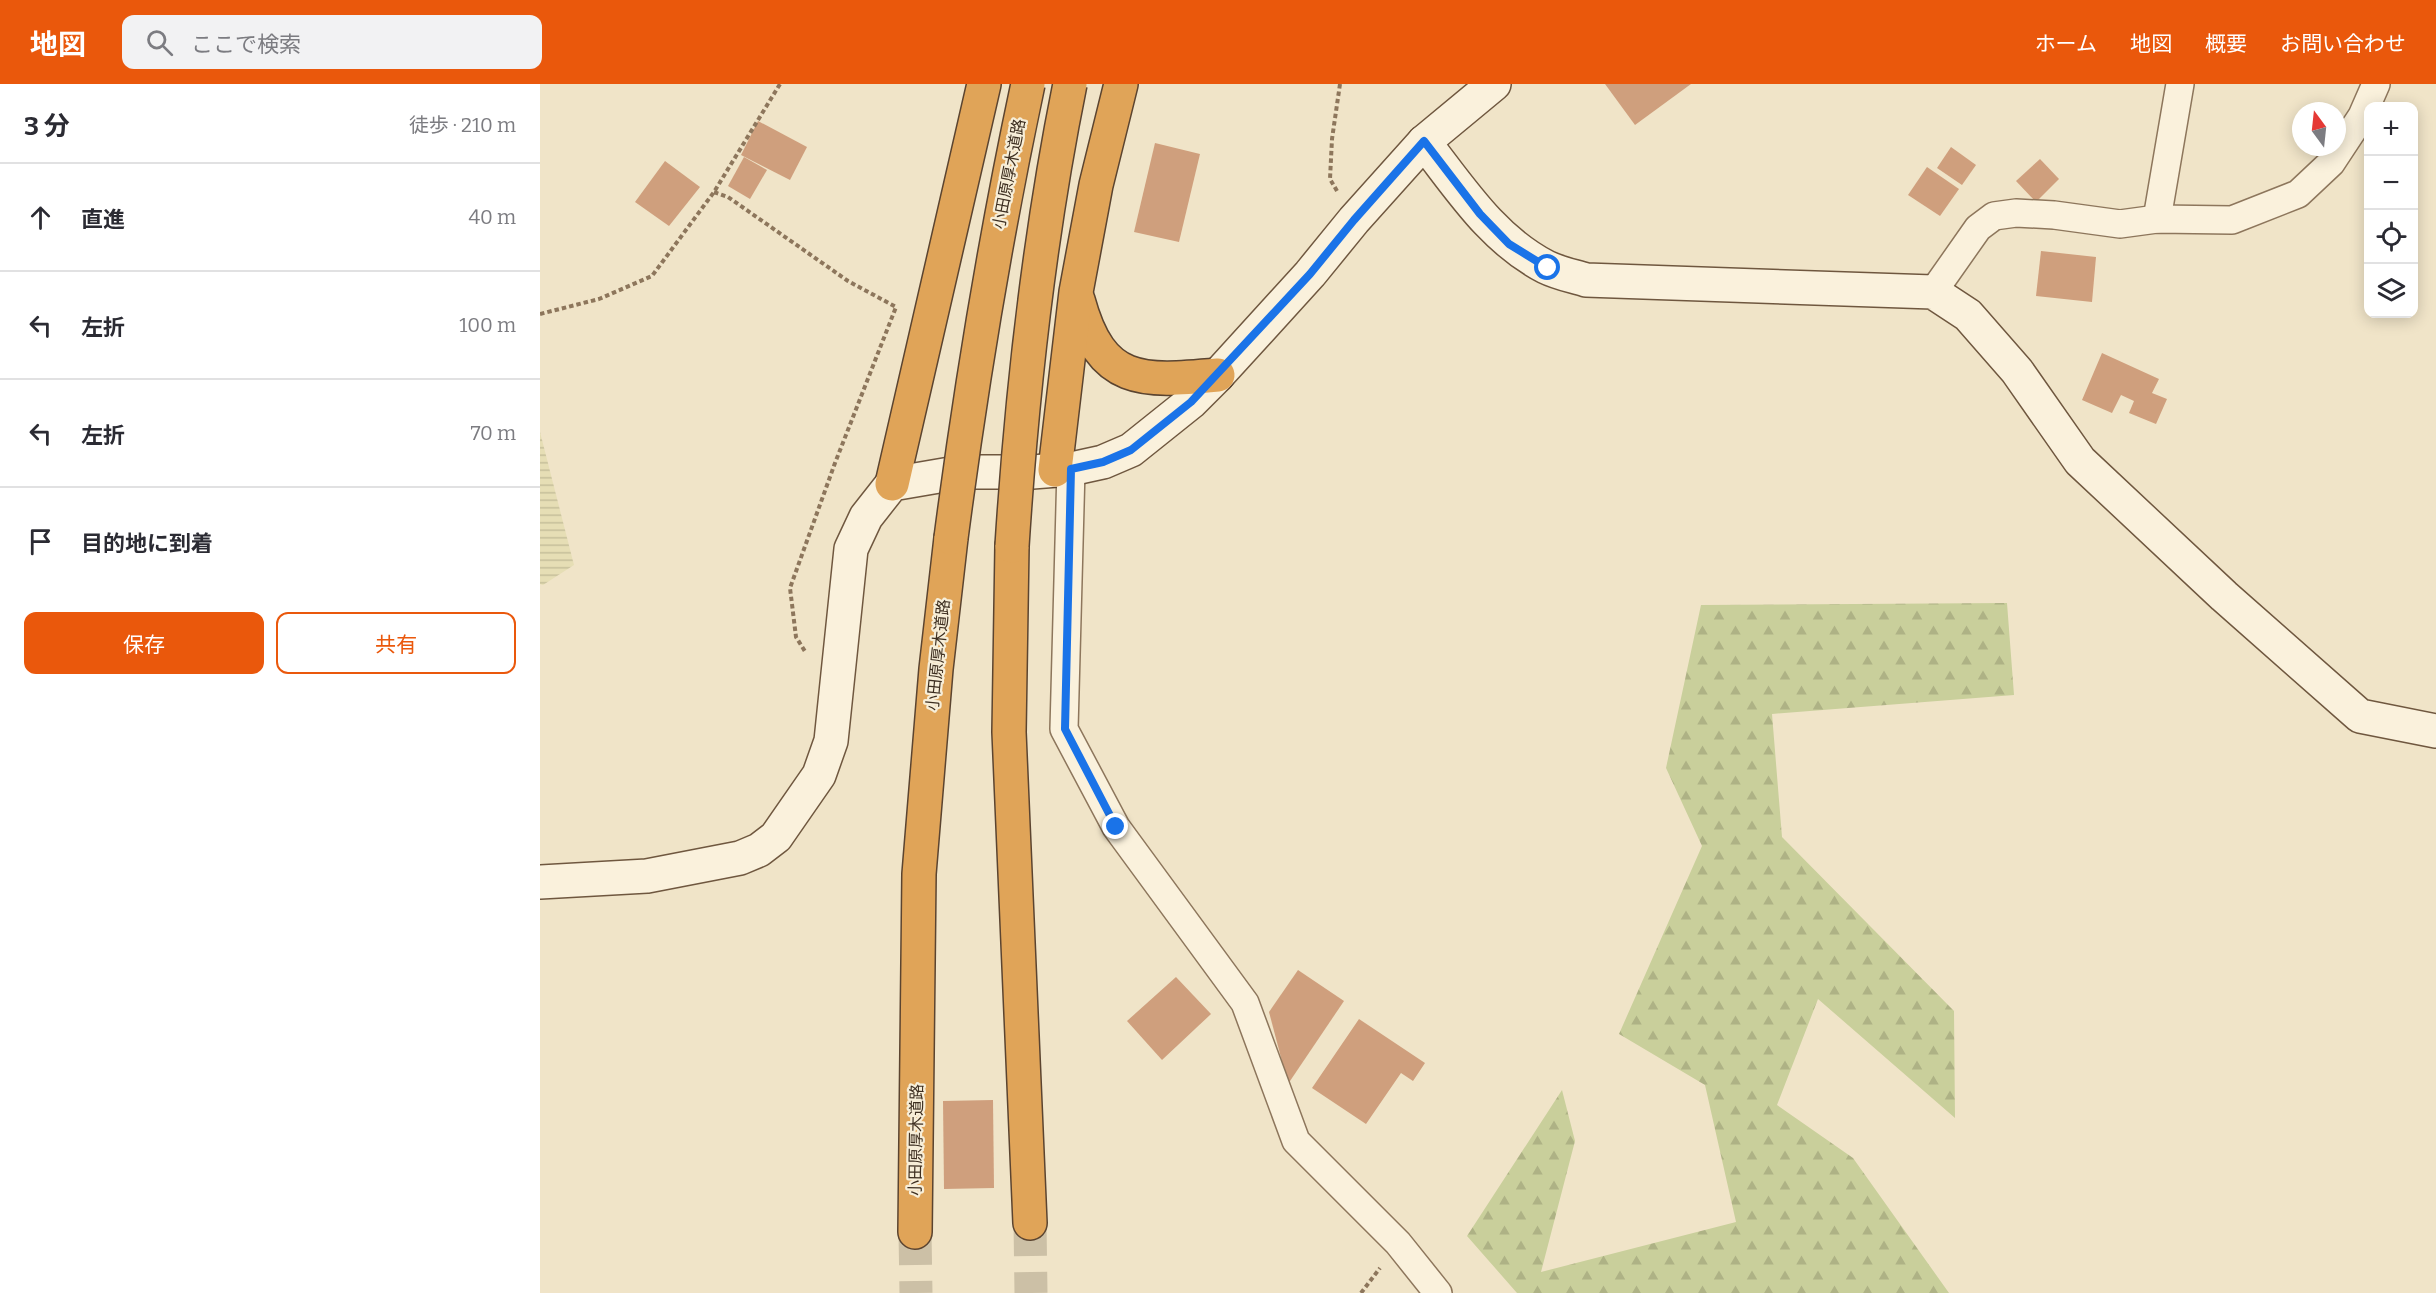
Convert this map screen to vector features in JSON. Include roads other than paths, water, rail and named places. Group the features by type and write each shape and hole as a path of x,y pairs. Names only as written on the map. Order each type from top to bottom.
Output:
{"highway":[{"path":"892,484 984,84"},
{"name":"小田原厚木道路","path":"915,1232 920,874 936,669 968,407 991,270 1028,84"},
{"path":"1030,1224 1009,732 1012,546 1020,423 1038,264 1055,158 1070,84"},
{"path":"1063,469 1076,292 1096,185 1122,84"},
{"path":"1076,292 1084,324 1095,344 1113,366 1135,376 1164,380 1218,375"}],"street":[{"path":"540,882 659,874 740,858 759,850 776,837 819,775 831,741 851,549 866,517 892,484 962,472 1063,469 1103,462 1131,450 1191,402 1218,375 1310,274 1424,141 1494,84"},
{"path":"2157,219 2180,84"},
{"path":"1933,292 1978,228 1994,216 2016,213 2054,215 2120,224 2157,219 2232,220 2298,194 2331,163 2362,116 2376,84"},
{"path":"1424,141 1480,214 1509,244 1548,268 1586,280 1933,292 1968,315 2017,371 2080,461 2224,596 2360,716 2436,730"},
{"path":"1063,469 1065,729 1116,827 1245,1003 1296,1141 1398,1244 1438,1293"}],"tunnel":[{"path":"1030,1223 1031,1293"},
{"path":"915,1232 916,1293"}]}
